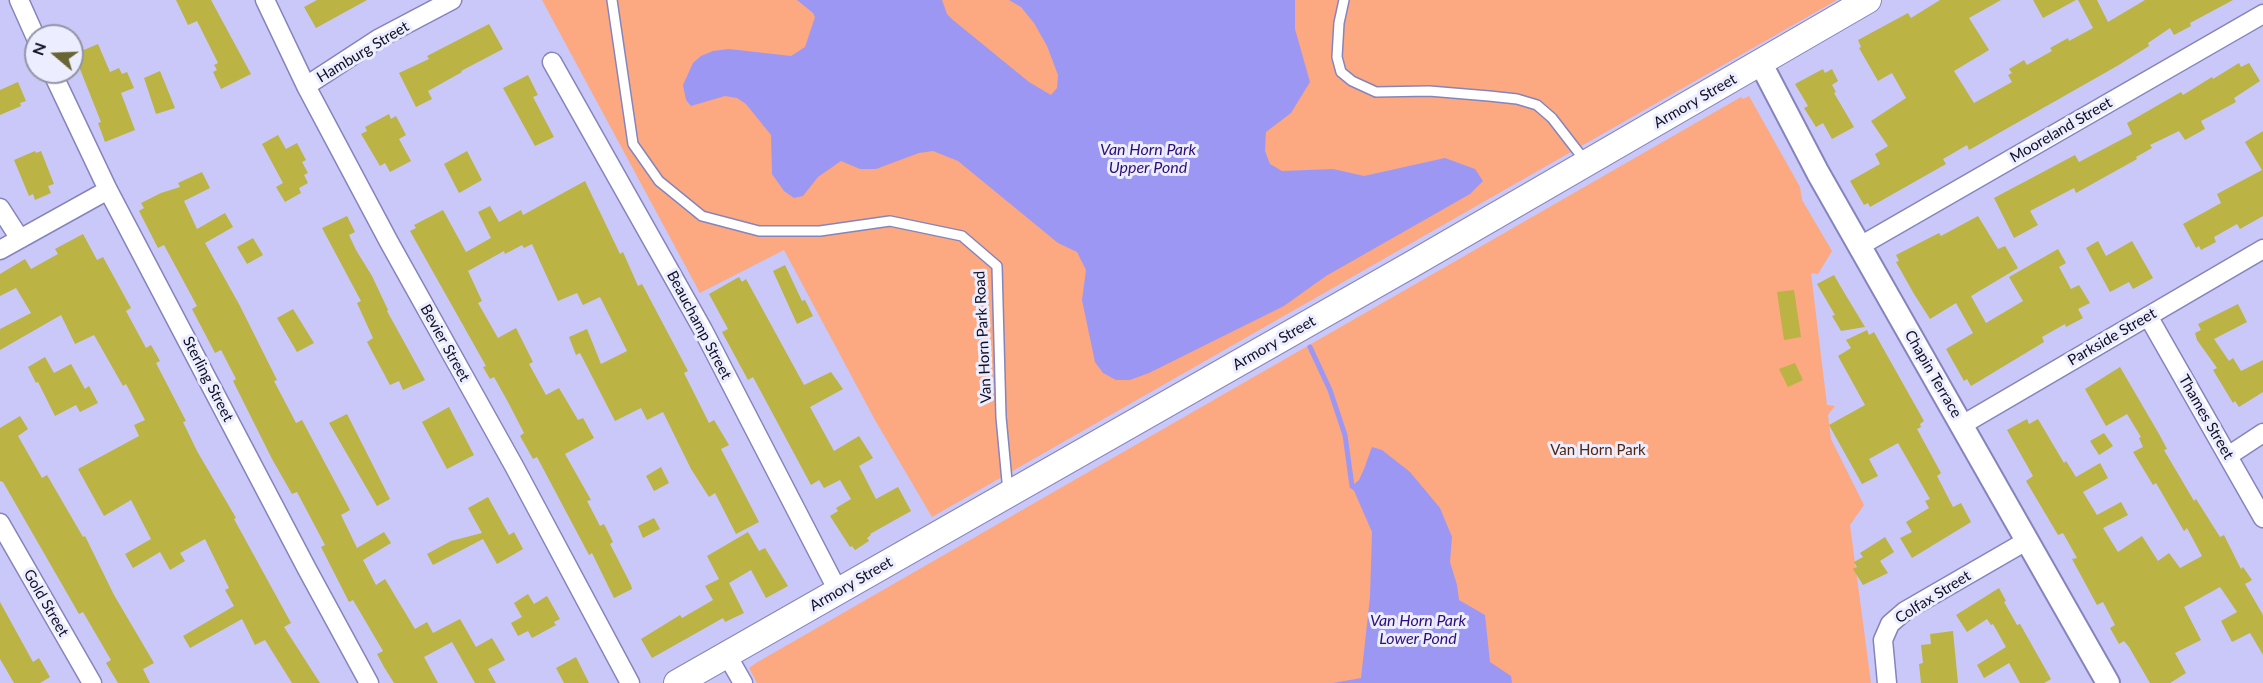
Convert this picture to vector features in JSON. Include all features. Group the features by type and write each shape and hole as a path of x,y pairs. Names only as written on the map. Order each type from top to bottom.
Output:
{"main road":[{"name":"Armory Street","path":"677,683 1587,164 1868,0"}],"street":[{"path":"19,0 30,24"},
{"name":"Bevier Street","path":"265,0 306,86 389,242 519,475 630,683"},
{"name":"Hamburg Street","path":"306,86 378,39 452,0"},
{"name":"Mooreland Street","path":"1860,246 2263,14"},
{"name":"Beauchamp Street","path":"552,62 703,330 838,591"},
{"name":"Chapin Terrace","path":"1760,62 1818,173 2109,683"},
{"name":"Sterling Street","path":"58,84 108,190 369,683"},
{"path":"0,250 108,190"},
{"path":"0,208 20,239"},
{"name":"Parkside Street","path":"1962,424 2263,249"},
{"name":"Thames Street","path":"2148,316 2263,518"},
{"path":"2228,456 2263,434"},
{"name":"Gold Street","path":"0,523 92,683"},
{"name":"Colfax Street","path":"1887,683 1883,640 1890,624 1905,611 2028,540"},
{"path":"727,655 743,683"}],"lane":[{"name":"Van Horn Park Road","path":"612,0 633,144 658,181 702,216 759,231 820,231 890,221 962,236 997,266 1001,417 1009,494"},
{"path":"1344,0 1339,22 1337,57 1341,72 1352,81 1376,92 1429,91 1517,99 1537,105 1552,118 1587,164"}],"green space":[{"path":"542,0 1837,0 932,517 875,420 784,250 700,293"},
{"name":"Van Horn Park","path":"1749,96 1800,187 1802,200 1832,251 1818,274 1811,273 1827,405 1835,406 1828,415 1831,439 1864,505 1850,525 1871,683 757,683 749,668 756,663 1741,97 1743,99"}],"water":[{"name":"Van Horn Park Upper Pond","path":"797,0 942,0 947,14 953,20 1029,82 1051,95 1057,88 1058,75 1047,46 1034,23 1021,7 1009,0 1295,0 1295,29 1310,82 1291,113 1266,132 1265,151 1270,164 1282,171 1333,169 1364,176 1445,158 1475,169 1483,181 1470,194 1326,276 1284,306 1149,373 1130,380 1116,380 1103,373 1095,362 1082,300 1086,270 1077,252 1058,243 958,161 933,151 919,153 876,169 860,169 841,161 818,177 803,196 794,198 784,191 772,174 771,135 746,104 737,98 725,96 691,106 686,100 683,85 693,63 701,56 713,51 729,49 791,56 805,47 815,17"},
{"name":"Van Horn Park Lower Pond","path":"1372,447 1382,450 1410,472 1440,508 1452,537 1450,562 1459,600 1485,615 1490,662 1511,676 1512,683 1333,683 1361,678 1370,597 1372,532 1352,486 1359,480"}],"building":[{"path":"176,0 211,0 251,74 221,89 213,72 217,70 214,65 218,63 197,21 188,25"},
{"path":"317,0 367,0 316,28 304,7"},
{"path":"1940,0 2001,0 1969,18 1989,50 1954,71 1974,103 2012,82 2008,75 2012,73 2009,69 2024,60 2027,65 2052,51 2050,48 2093,28 2078,0 2097,0 2108,22 2145,0 2233,0 2190,23 2191,26 2174,35 2170,28 2148,43 2149,46 2117,66 1969,150 1967,145 1943,159 1946,164 1870,207 1868,203 1864,205 1850,181 1880,164 1875,154 1888,146 1871,121 1906,98 1892,73 1878,81 1859,48 1861,47 1858,40 1908,13 1911,18"},
{"path":"2033,0 2076,0 2043,18"},
{"path":"489,24 503,49 428,91 432,99 416,107 399,73 429,59 427,56"},
{"path":"98,44 110,72 119,68 122,74 127,72 134,88 121,93 135,130 105,142 98,123 101,122 84,79 84,50"},
{"path":"2239,63 2241,67 2249,63 2260,81 2234,98 2236,102 2201,121 2205,129 2185,140 2179,131 2150,145 2152,148 2136,157 2137,159 2076,193 2074,188 2030,211 2038,225 2014,238 1994,198 2075,155 2079,162 2132,134 2127,123 2181,92 2183,95 2212,77 2213,79"},
{"path":"1823,69 1825,73 1832,69 1838,81 1832,85 1836,92 1834,93 1854,127 1832,139 1823,123 1816,127 1804,108 1808,106 1795,84"},
{"path":"160,71 175,108 156,114 144,78"},
{"path":"528,75 538,95 533,97 554,137 535,146 503,88"},
{"path":"18,82 26,101 20,103 21,106 0,115 0,90"},
{"path":"389,114 391,119 396,116 406,135 399,139 411,161 390,172 385,163 380,166 361,134 367,131 365,127"},
{"path":"2263,131 2263,216 2240,229 2237,224 2214,237 2216,242 2201,250 2199,246 2196,248 2183,224 2221,203 2217,194 2262,170 2245,142"},
{"path":"278,135 286,149 297,143 306,160 302,162 308,173 304,175 308,183 299,188 301,193 285,202 276,187 283,183 262,144"},
{"path":"35,151 36,153 41,151 54,184 48,186 51,193 35,200 33,194 29,196 14,160"},
{"path":"467,151 482,180 459,193 444,164"},
{"path":"202,172 210,188 184,201 197,229 225,213 233,227 205,243 240,306 296,423 302,420 350,510 341,515 357,548 384,532 391,543 363,560 376,585 385,579 415,629 427,622 433,633 460,619 476,647 492,638 505,660 488,669 496,683 475,683 452,642 424,657 438,683 394,683 384,667 377,654 383,651 353,600 349,602 321,547 325,545 297,492 292,494 272,459 233,381 236,379 221,350 215,353 192,309 197,306 164,245 158,248 139,211 144,208 141,203 180,187 178,183"},
{"path":"585,181 620,254 623,252 638,286 642,284 688,371 684,373 709,423 714,420 729,445 721,449 759,522 736,534 715,493 709,497 691,469 663,412 647,420 641,408 615,421 580,353 576,355 569,337 587,329 601,364 627,351 600,297 583,305 577,293 558,301 532,244 524,248 522,245 505,254 504,251 468,271 482,301 478,303 498,338 516,328 533,362 529,364 546,395 559,388 578,420 583,418 594,438 565,454 591,500 587,501 600,526 604,524 613,542 610,544 631,585 632,589 614,598 592,553 589,555 537,457 533,459 520,436 524,433 508,402 494,377 490,379 483,367 486,366 410,231 416,228 414,225 443,210 466,252 491,238 478,212 490,206 499,222 521,210 523,215"},
{"path":"347,216 355,232 349,235 356,250 372,276 387,311 425,380 403,390 399,381 390,385 367,342 373,338 357,303 361,301 322,228"},
{"path":"1978,216 1998,249 2005,246 2018,268 1971,296 1986,323 2023,301 2009,277 2058,249 2066,263 2059,267 2071,289 2079,285 2090,303 2078,309 2083,318 2066,327 2065,324 2042,337 2044,342 1971,386 1967,379 1964,381 1946,349 1973,333 1956,303 1930,319 1896,262 1899,261 1896,255 1939,233 1941,236"},
{"path":"83,234 97,260 103,257 131,308 126,311 146,348 151,345 160,361 156,363 186,421 183,422 197,451 236,518 234,519 291,623 284,627 320,683 292,683 265,640 255,645 242,619 190,648 183,636 234,606 225,590 229,588 205,539 180,553 185,561 170,570 160,552 133,568 125,554 151,539 131,500 104,516 78,469 139,436 134,425 145,420 126,384 123,386 94,335 75,344 61,315 0,350 0,329 31,313 16,288 0,296 0,274 25,259 31,269 58,254 55,249"},
{"path":"253,238 263,255 247,264 237,247"},
{"path":"2098,241 2106,256 2132,241 2153,278 2133,289 2129,282 2110,292 2086,248"},
{"path":"785,265 802,301 805,300 813,316 797,324 773,271"},
{"path":"1834,275 1865,327 1841,331 1832,316 1835,315 1817,284"},
{"path":"739,277 742,282 746,279 804,385 831,372 843,389 810,407 834,451 859,436 873,458 859,466 876,499 898,487 911,511 870,534 867,538 869,541 855,550 852,546 850,547 830,516 838,511 836,508 851,499 840,480 824,488 819,480 811,485 753,377 748,380 722,332 728,329 709,294"},
{"path":"1794,290 1801,337 1784,340 1777,292"},
{"path":"2238,304 2247,322 2214,339 2229,361 2233,358 2241,371 2263,360 2263,392 2239,407 2235,401 2233,403 2213,370 2217,368 2197,340 2195,333 2201,330 2198,324"},
{"path":"293,309 314,343 297,352 277,318"},
{"path":"1867,330 1869,335 1874,332 1924,421 1917,429 1941,473 1937,476 1953,507 1961,503 1971,522 1912,558 1900,538 1912,532 1906,522 1929,508 1925,501 1930,499 1898,443 1869,459 1878,476 1862,484 1829,425 1865,405 1838,356 1851,348 1846,340"},
{"path":"45,357 54,373 71,364 85,389 89,386 98,403 80,412 76,405 55,416 28,367"},
{"path":"1795,363 1803,380 1788,387 1779,369"},
{"path":"2120,367 2194,501 2196,499 2220,537 2224,535 2241,569 2243,567 2252,580 2245,584 2263,615 2263,655 2250,633 2232,642 2221,621 2237,612 2220,587 2184,607 2201,640 2175,653 2186,673 2170,683 2150,683 2129,647 2124,641 2119,644 2110,628 2115,625 2103,602 2097,605 2072,559 2077,558 2063,533 2058,535 2026,481 2033,476 2007,430 2027,419 2029,424 2038,419 2064,463 2066,461 2076,477 2100,463 2108,478 2083,492 2097,515 2121,502 2128,515 2103,528 2118,552 2142,536 2158,561 2169,553 2180,568 2202,556 2187,528 2184,531 2156,483 2153,485 2133,452 2143,447 2139,438 2141,437 2127,414 2106,426 2085,389"},
{"path":"449,407 474,455 447,469 422,422"},
{"path":"347,414 390,499 377,506 329,423"},
{"path":"20,416 28,429 18,436 42,478 47,475 83,537 85,536 114,595 154,663 143,669 150,683 118,683 106,663 111,660 83,612 79,614 3,482 0,481 0,428"},
{"path":"2104,433 2113,446 2099,455 2090,441"},
{"path":"661,467 669,483 654,491 646,476"},
{"path":"488,497 509,535 514,532 523,549 497,564 483,539 433,565 427,554 451,541 482,533 468,508"},
{"path":"654,518 660,529 643,538 638,526"},
{"path":"748,532 759,551 765,548 788,586 766,598 751,570 729,583 744,613 725,622 723,618 652,658 641,639 680,615 682,618 713,600 705,586 719,579 707,556"},
{"path":"1885,537 1894,552 1880,561 1888,573 1863,585 1853,569 1857,567 1854,562 1863,557 1860,553"},
{"path":"1999,588 2017,625 2020,624 2051,679 2044,683 2020,683 2009,663 1984,678 1977,665 2006,647 1993,624 1991,625 1987,619 1967,632 1956,615"},
{"path":"528,594 534,604 547,596 560,619 554,622 556,625 532,638 528,631 518,636 511,623 522,617 514,603"},
{"path":"0,602 33,662 39,658 50,677 40,683 14,683 0,659"},
{"path":"1953,631 1958,683 1921,683 1919,664 1923,663 1921,645 1931,644 1930,634"},
{"path":"576,657 589,683 564,683 556,668"}],"waterway":[{"path":"1310,347 1330,390 1345,435 1352,486 1356,489"}]}
